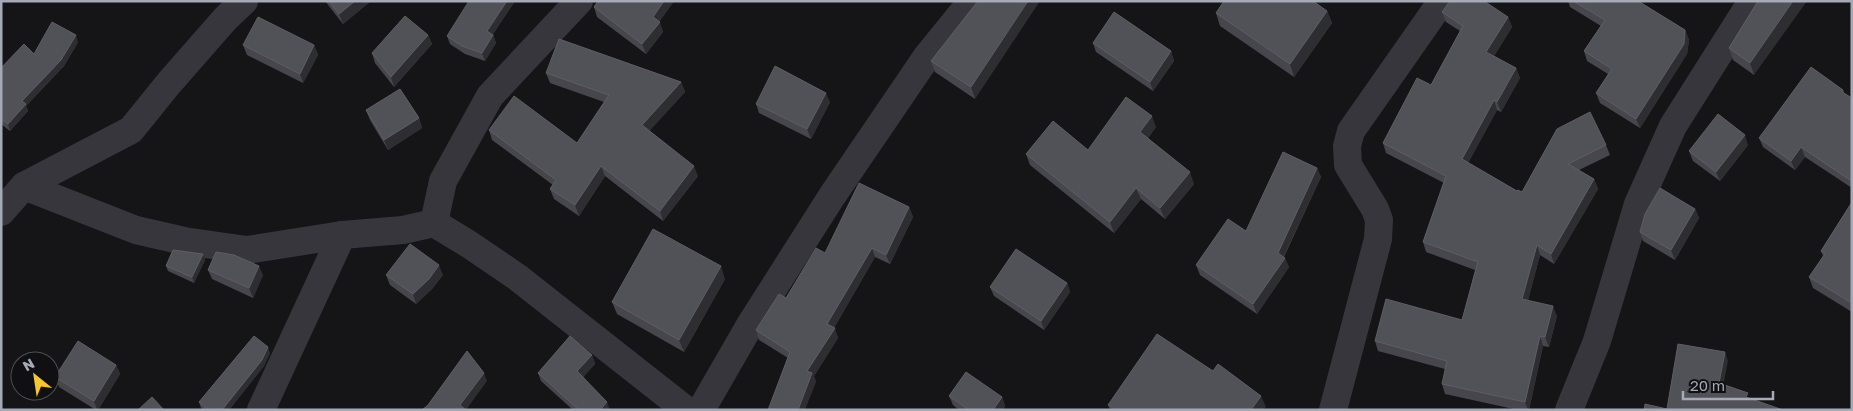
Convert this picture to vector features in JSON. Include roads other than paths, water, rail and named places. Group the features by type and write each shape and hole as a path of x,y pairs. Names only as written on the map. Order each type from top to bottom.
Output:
{"street":[{"path":"1,212 24,186 131,130 175,75 226,18 244,1"},
{"path":"434,223 443,181 490,96 579,1"},
{"path":"701,410 750,325 847,173 928,54 972,1"},
{"path":"1333,410 1378,239 1379,220 1375,209 1348,165 1346,146 1351,131 1442,1"},
{"path":"1569,410 1597,342 1638,204 1661,152 1673,126 1752,1"},
{"path":"24,186 136,230 184,241 247,250 342,235 403,230 434,223 517,277 686,410"},
{"path":"261,410 342,235"}]}
